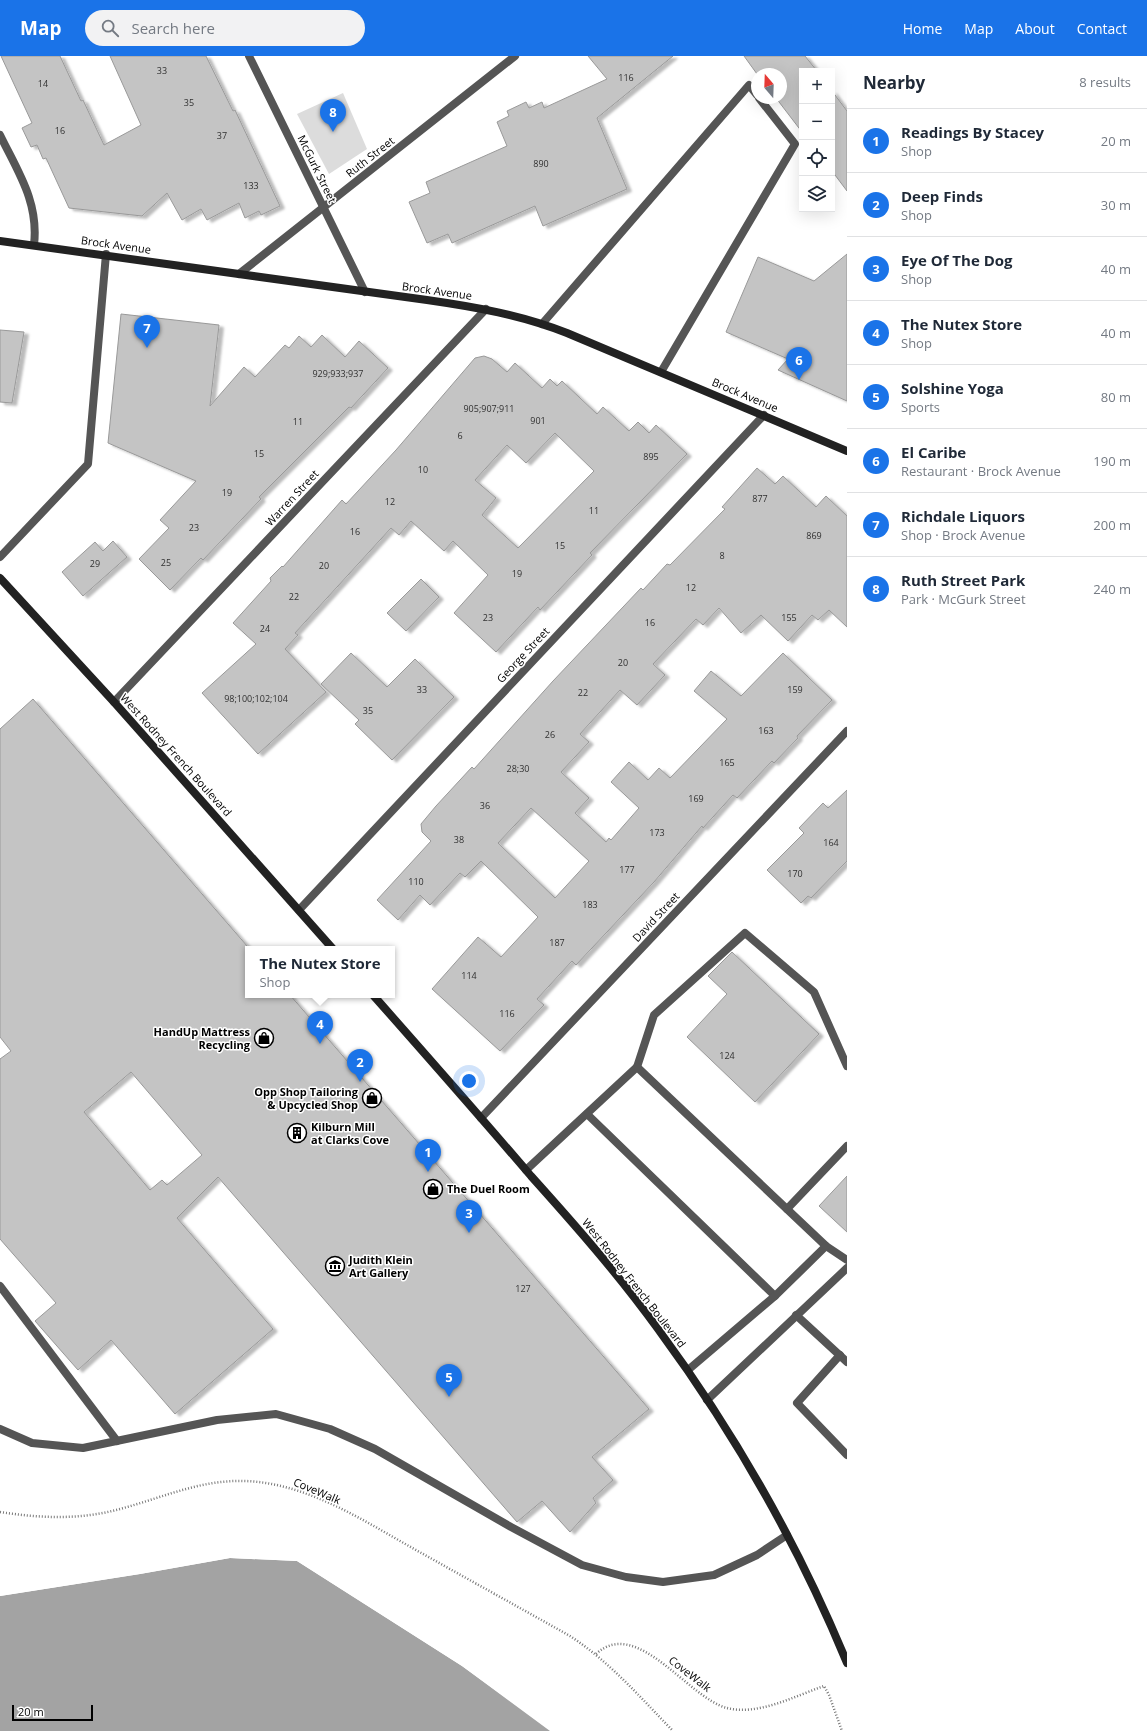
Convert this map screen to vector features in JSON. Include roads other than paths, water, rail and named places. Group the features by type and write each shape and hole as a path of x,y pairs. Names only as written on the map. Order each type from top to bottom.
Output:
{"main road":[{"name":"Brock Avenue","path":"0,241 106,254 486,309 542,324 661,372 847,451"},
{"name":"West Rodney French Boulevard","path":"0,578 114,702 330,946"},
{"name":"West Rodney French Boulevard","path":"376,998 526,1170 635,1298 688,1370 760,1485 787,1535 847,1663"}],"street":[{"name":"McGurk Street","path":"249,56 365,292"},
{"name":"Ruth Street","path":"239,274 515,56"},
{"path":"542,324 749,85 751,88"},
{"path":"661,372 795,144 764,104"},
{"path":"0,135 28,193 33,208 36,229 34,245"},
{"path":"0,557 88,464 106,254"},
{"name":"Warren Street","path":"114,702 486,309"},
{"name":"George Street","path":"299,910 764,415"},
{"name":"David Street","path":"481,1118 847,731"},
{"path":"526,1170 637,1067 654,1014 745,933 814,992 847,1066"},
{"path":"637,1067 826,1246 847,1260"},
{"path":"587,1114 775,1296"},
{"path":"787,1209 847,1146"},
{"path":"688,1370 775,1296 826,1246"},
{"path":"707,1400 847,1268"},
{"path":"0,1286 117,1441"},
{"path":"796,1315 847,1362"},
{"path":"840,1355 797,1402 847,1455"},
{"path":"0,1429 32,1443 83,1448 217,1420 276,1414 330,1429 375,1450 511,1527 582,1565 626,1577 663,1582 714,1575 757,1555 787,1535"}],"place":[{"name":"Ruth Street Park","path":"333,132"},
{"name":"Richdale Liquors","path":"147,348"},
{"name":"El Caribe","path":"799,380"},
{"name":"HandUp Mattress Recycling","path":"264,1038"},
{"name":"The Nutex Store","path":"320,1044"},
{"name":"Deep Finds","path":"360,1082"},
{"name":"Opp Shop Tailoring & Upcycled Shop","path":"372,1098"},
{"name":"Kilburn Mill at Clarks Cove","path":"297,1133"},
{"name":"Readings By Stacey","path":"428,1172"},
{"name":"The Duel Room","path":"433,1189"},
{"name":"Eye Of The Dog","path":"469,1233"},
{"name":"Judith Klein Art Gallery","path":"335,1266"},
{"name":"Solshine Yoga","path":"449,1397"}]}
